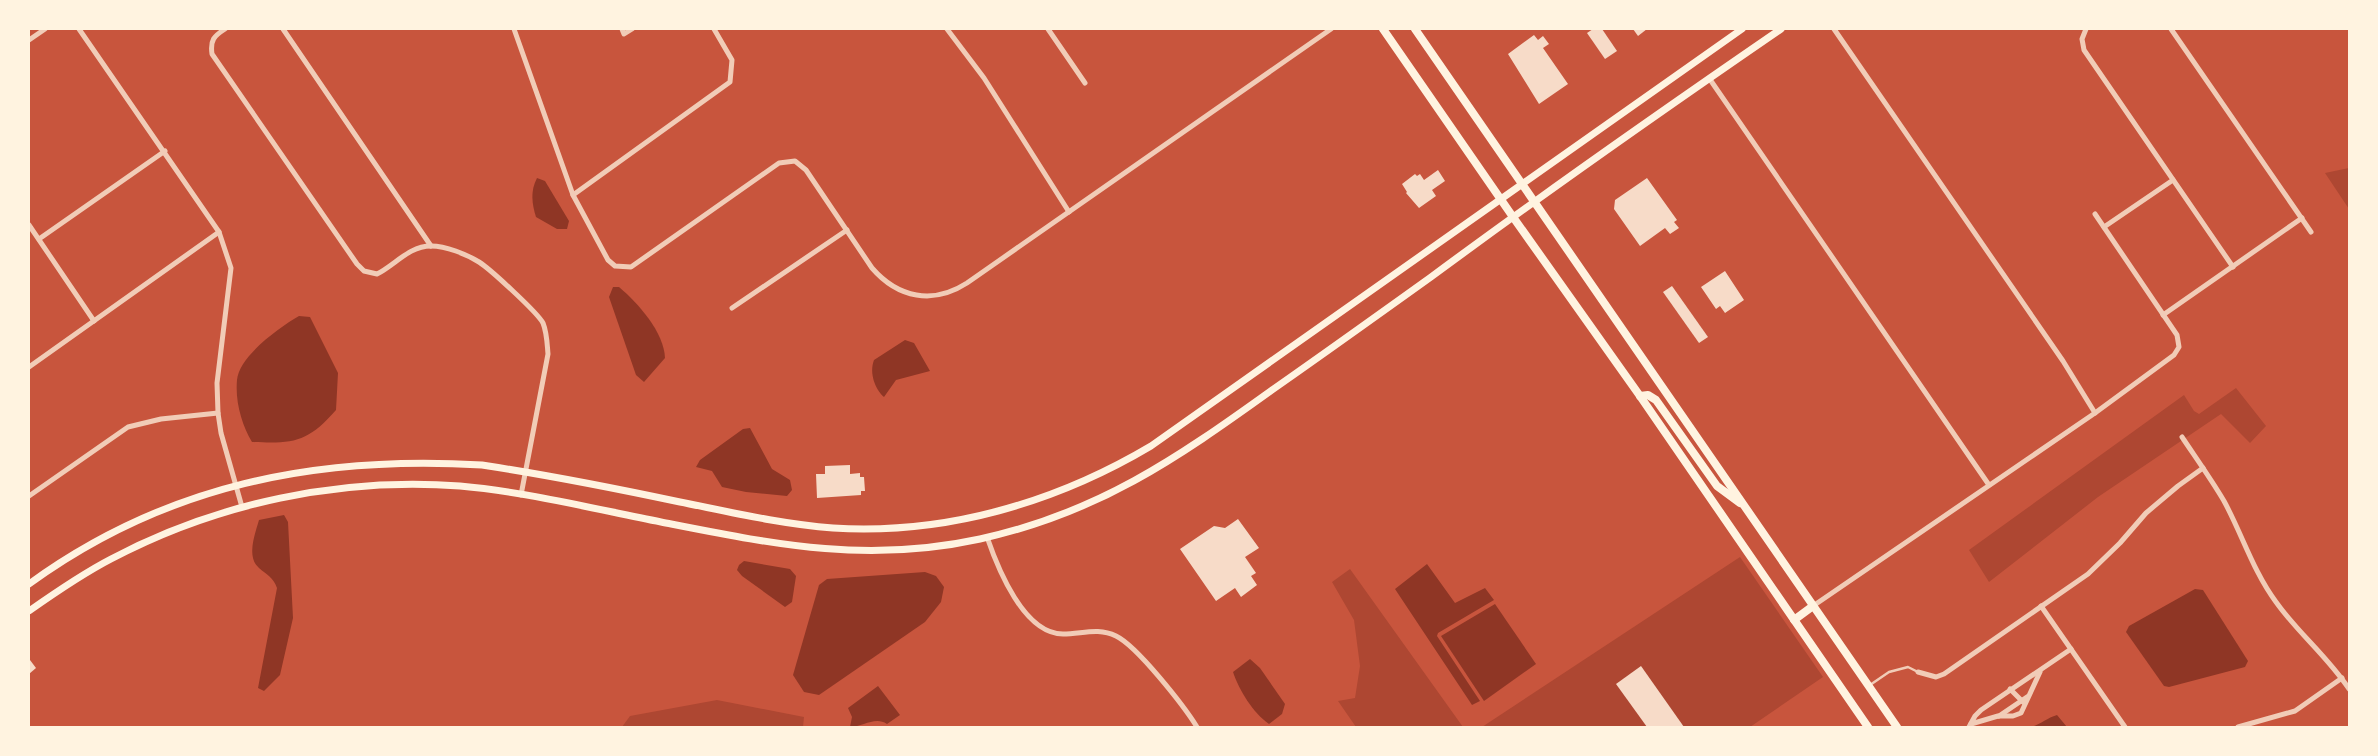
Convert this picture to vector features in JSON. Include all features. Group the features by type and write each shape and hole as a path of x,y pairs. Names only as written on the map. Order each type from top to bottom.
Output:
{"main road":[{"path":"1383,29 1512,217 1640,396 1868,727"},
{"path":"1415,29 1897,727"},
{"path":"29,584 77,552 131,523 194,498 236,485 311,470 385,462 482,465 742,514 835,528 912,526 961,520 1018,505 1074,486 1150,446 1742,29"},
{"path":"29,611 113,558 168,532 242,508 294,495 371,486 461,486 521,495 736,536 849,552 910,550 987,537 1034,525 1089,505 1158,469 1258,401 1534,201 1781,29"},
{"path":"1640,396 1648,394 1656,400 1717,486 1744,505"},
{"path":"1794,620 1813,606"}],"street":[{"path":"29,40 45,29"},
{"path":"80,29 219,232 231,268 217,383 218,413 221,433 242,508"},
{"path":"225,29 214,36 210,44 212,54 357,264 364,270 376,274 410,251 431,246 455,251 479,262 531,308 542,323 547,336 548,354 521,495"},
{"path":"283,29 431,246"},
{"path":"514,29 573,195 608,260 615,266 631,266 779,163 795,161 806,170 872,268 888,284 904,292 930,296 948,293 962,286 1331,29"},
{"path":"622,29 624,34 632,29"},
{"path":"573,195 730,82 732,60 714,29"},
{"path":"947,29 984,78 1069,212"},
{"path":"1048,29 1085,83"},
{"path":"1834,29 2063,361 2095,413"},
{"path":"2086,29 2082,39 2084,50 2233,267"},
{"path":"2171,29 2311,232"},
{"path":"1709,78 1989,485"},
{"path":"39,239 165,151"},
{"path":"2104,227 2173,180"},
{"path":"1813,606 2095,413 2170,360 2177,351 2179,338 2095,214"},
{"path":"2163,315 2302,218"},
{"path":"29,225 94,321"},
{"path":"732,308 847,230"},
{"path":"29,367 219,232"},
{"path":"29,496 128,427 162,419 218,413"},
{"path":"2182,437 2224,502 2254,566 2275,601 2299,632 2328,660 2349,689"},
{"path":"1918,672 1936,677 1944,674 2088,574 2120,543 2146,513 2203,468"},
{"path":"987,537 1003,576 1033,622 1054,633 1093,631 1117,636 1127,644 1160,680 1197,727"},
{"path":"2041,606 2125,727"},
{"path":"1970,726 1974,716 1981,710 2010,689 2040,672 2071,649"},
{"path":"1998,716 2017,715 2024,708 2040,672"},
{"path":"2238,727 2295,711 2342,678"},
{"path":"2010,689 2022,702"},
{"path":"1970,726 1998,716 2028,697"}],"lane":[{"path":"1868,686 1898,669 1908,667 1918,672"}],"shaded area":[{"path":"2349,168 2349,209 2325,173"},
{"path":"537,178 545,181 569,221 567,229 557,229 536,217 532,198"},
{"path":"613,287 619,287 642,310 655,328 664,348 665,358 644,382 636,375 609,297"},
{"path":"299,316 310,317 338,373 336,410 317,429 299,439 279,442 252,442 242,421 238,405 237,380 239,371 252,352 282,327"},
{"path":"905,340 914,343 930,371 896,380 884,397 878,390 874,380 872,370 874,360"},
{"path":"2236,388 2266,426 2250,443 2221,414 2098,497 1989,582 1969,550 2184,395 2194,411 2199,414"},
{"path":"750,428 772,469 790,480 792,490 787,496 746,492 722,487 712,471 696,467 700,460 743,429"},
{"path":"284,515 288,522 293,618 280,675 264,691 258,688 277,588 272,579 255,563 252,552 259,520"},
{"path":"1740,557 1823,677 1750,727 1482,727"},
{"path":"744,561 790,569 796,576 792,602 785,607 742,576 737,570"},
{"path":"1427,564 1455,603 1485,588 1494,600 1438,633 1437,636 1480,701 1472,705 1395,589"},
{"path":"1350,569 1463,727 1356,727 1338,701 1355,698 1360,666 1354,620 1332,582"},
{"path":"925,572 936,576 944,587 941,602 925,622 819,695 804,692 793,675 819,585 827,579"},
{"path":"2195,589 2203,590 2248,661 2245,667 2169,687 2164,686 2126,632 2129,626"},
{"path":"1495,604 1536,664 1484,701 1441,636"},
{"path":"1250,659 1260,668 1285,704 1282,714 1269,724 1257,714 1247,701 1233,672"},
{"path":"878,686 900,715 887,724 873,721 850,727 852,717 848,708"},
{"path":"717,700 804,717 803,727 622,727 630,716"},
{"path":"2057,715 2067,727 2031,727 2050,718"}],"building":[{"path":"1593,29 1602,29 1617,51 1605,59 1587,33"},
{"path":"1633,29 1647,29 1638,36"},
{"path":"1534,35 1538,40 1543,36 1549,44 1543,48 1568,84 1539,104 1508,54"},
{"path":"1438,170 1445,181 1432,190 1436,196 1419,208 1406,193 1402,184 1415,174 1417,176 1420,174 1424,180"},
{"path":"1647,178 1677,220 1674,222 1679,228 1670,234 1665,228 1640,246 1614,209 1615,200"},
{"path":"1725,271 1744,300 1725,313 1720,306 1716,309 1701,287"},
{"path":"1672,286 1708,337 1699,343 1663,292"},
{"path":"850,465 850,474 860,473 860,477 864,477 865,491 861,491 861,495 817,498 816,474 825,474 825,466"},
{"path":"1238,519 1259,548 1245,557 1256,573 1251,576 1257,585 1241,597 1235,588 1216,601 1180,549 1214,526 1225,528"},
{"path":"29,661 36,668 29,674"},
{"path":"1641,666 1684,727 1647,727 1616,684"}]}
